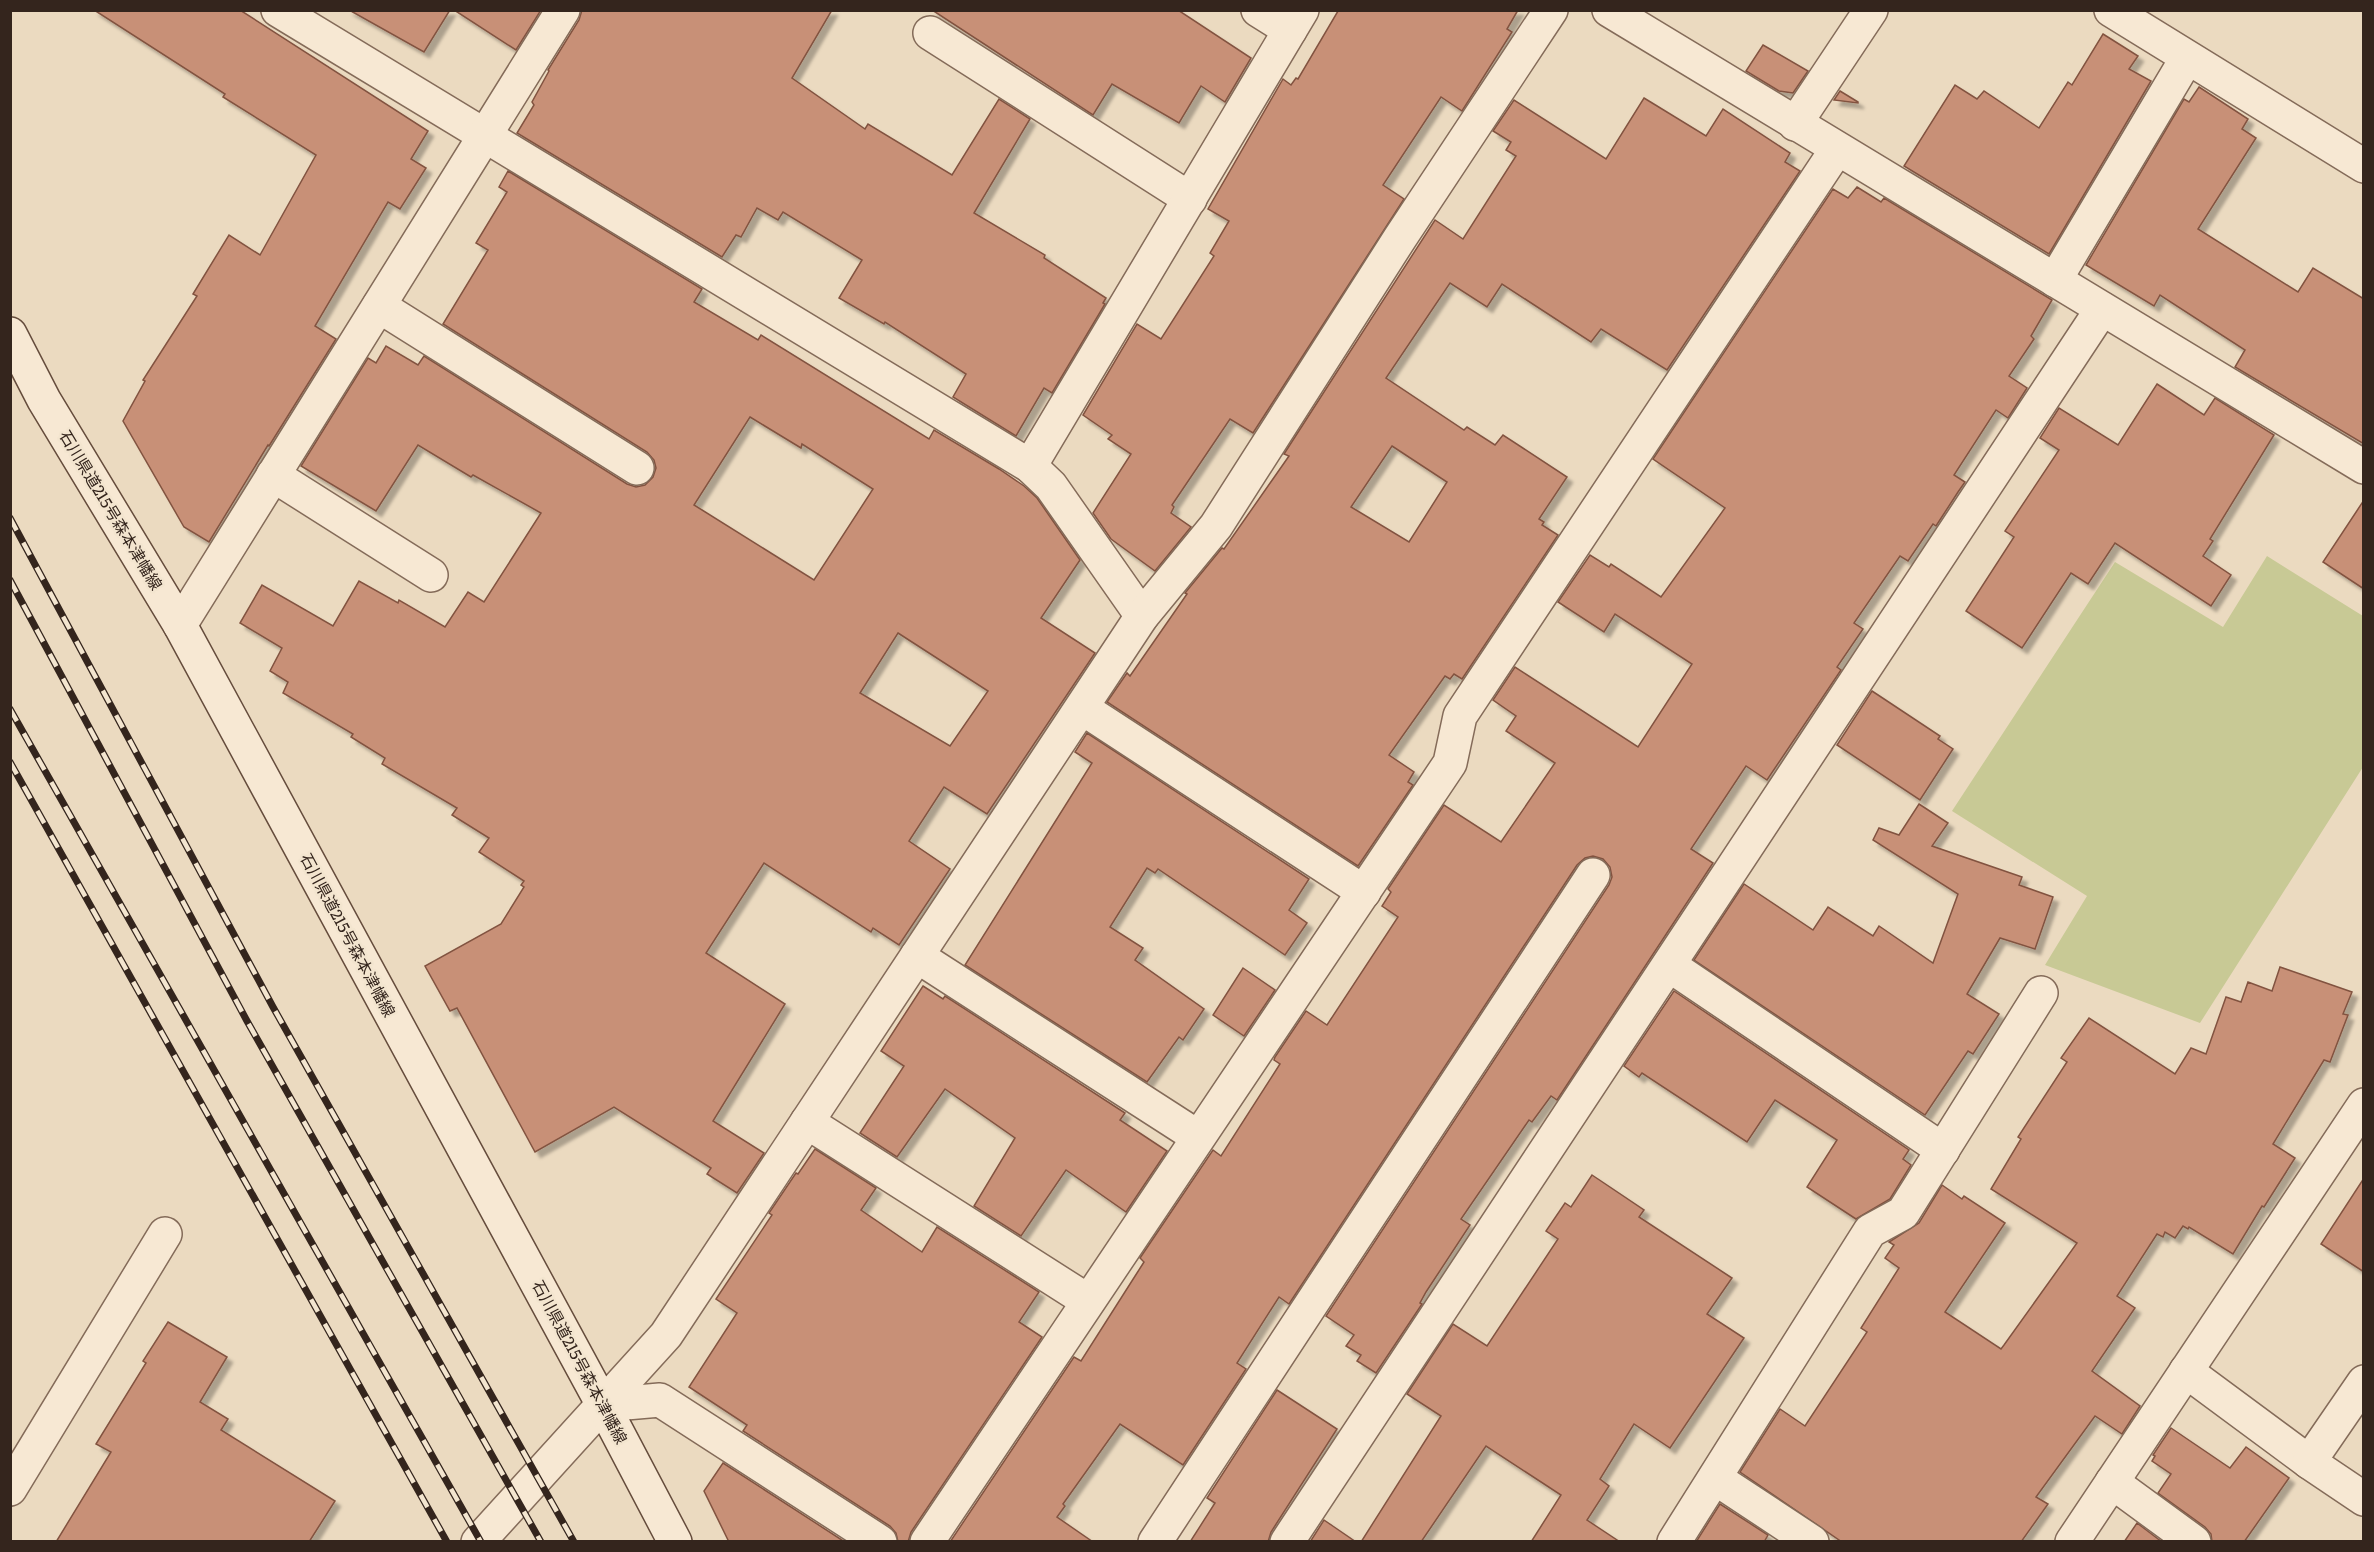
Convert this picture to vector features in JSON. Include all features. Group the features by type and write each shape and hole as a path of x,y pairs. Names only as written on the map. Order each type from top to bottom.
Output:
{"street":[{"path":"278,10 1030,466 1051,486 1142,616"},
{"path":"180,625 563,10"},
{"path":"1030,466 1296,20 1258,10"},
{"path":"478,1542 666,1335 1142,616 1216,526 1400,238 1551,10"},
{"path":"1609,10 2364,467"},
{"path":"1796,124 1871,10"},
{"path":"2112,10 2364,166"},
{"path":"930,33 1190,199"},
{"path":"2055,280 2187,58"},
{"path":"927,1542 1449,763 1460,716 1837,149"},
{"path":"379,306 637,468"},
{"path":"1287,1542 2102,309"},
{"name":"石川県道215号森本津幡線","path":"10,334 44,400 180,625 675,1542"},
{"path":"273,475 431,575"},
{"path":"1082,708 1364,892"},
{"path":"1155,1542 1593,875"},
{"path":"917,956 1198,1137"},
{"path":"1669,965 1943,1150"},
{"path":"1674,1542 1870,1231 1903,1213 2041,993"},
{"path":"2073,1542 2364,1105"},
{"path":"807,1122 1088,1301"},
{"path":"10,1490 165,1234"},
{"path":"2186,1371 2309,1462 2364,1499"},
{"path":"2309,1462 2364,1382"},
{"path":"603,1405 660,1400 880,1542"},
{"path":"1715,1478 1812,1542"},
{"path":"2112,1482 2194,1542"}],"green space":[{"path":"2267,556 2363,616 2363,767 2200,1023 2045,965 2087,896 1952,811 2115,562 2223,627"}],"building":[{"path":"94,10 240,10 428,131 411,159 426,168 400,209 388,202 315,326 336,339 209,542 184,527 123,421 145,381 143,380 197,296 193,294 229,235 260,255 316,155 223,97 225,94"},
{"path":"349,10 450,10 424,52"},
{"path":"454,10 541,10 516,50"},
{"path":"582,10 832,10 792,78 865,129 868,124 952,175 999,99 1030,119 974,213 1045,255 1044,258 1106,298 1103,303 1105,304 1052,393 1044,388 1016,436 953,397 966,374 885,322 884,324 839,298 862,260 783,212 778,220 757,208 741,237 736,235 722,257 517,133 534,105 532,102 548,70 579,20"},
{"path":"932,10 1178,10 1251,58 1225,102 1201,86 1179,123 1112,84 1093,115"},
{"path":"1518,10 1507,29 1512,32 1462,111 1441,97 1383,185 1404,199 1253,433 1230,419 1172,505 1174,507 1171,513 1191,527 1155,571 1111,539 1093,513 1131,454 1108,439 1112,435 1083,415 1137,324 1161,339 1214,256 1210,253 1229,221 1208,209 1283,79 1291,85 1296,78 1298,79 1338,11"},
{"path":"2103,34 2138,56 2129,69 2151,81 2049,254 1904,166 1955,85 1977,99 1984,91 2039,128 2068,82 2072,85"},
{"path":"1763,45 1808,71 1793,93 1779,91 1746,71"},
{"path":"2199,87 2248,119 2242,129 2256,138 2198,229 2298,292 2313,268 2364,299 2364,444 2235,367 2245,350 2160,295 2154,306 2086,265 2184,99 2189,102"},
{"path":"1840,91 1858,102 1858,103 1834,100"},
{"path":"1644,98 1706,136 1723,109 1790,153 1785,162 1800,171 1667,370 1601,329 1591,342 1502,284 1487,307 1450,283 1386,378 1464,430 1467,427 1495,445 1503,435 1567,477 1539,519 1544,522 1542,525 1558,535 1462,679 1454,674 1450,679 1445,676 1389,755 1414,772 1408,782 1413,785 1358,866 1107,702 1127,673 1130,676 1187,594 1185,593 1222,548 1224,549 1289,456 1284,454 1435,220 1463,239 1516,156 1506,150 1511,142 1493,131 1514,100 1606,159","holes":["1392,446 1447,482 1409,542 1351,507"]},
{"path":"508,171 702,289 694,302 758,340 761,335 929,439 934,430 999,469 1037,498 1080,560 1041,618 1095,653 987,814 944,787 909,841 950,869 899,945 873,928 871,932 764,863 706,953 785,1004 713,1121 764,1153 737,1193 707,1174 711,1168 614,1107 535,1152 457,1008 450,1011 425,966 501,924 524,887 521,885 524,881 479,852 489,838 452,815 457,808 382,764 385,758 351,737 353,734 283,693 288,682 270,671 282,648 240,623 262,585 333,626 359,581 398,603 399,600 445,627 468,592 484,602 541,513 473,475 471,477 418,445 376,511 301,466 368,358 376,363 386,346 418,365 424,356 627,484 636,487 645,485 653,477 656,468 654,460 647,452 443,324 488,250 476,243 507,192 499,187","holes":["750,417 801,448 802,444 873,489 814,580 694,505","898,633 988,691 950,746 860,693"]},
{"path":"1857,187 1881,202 1884,198 2052,300 2031,336 2034,339 2009,376 2027,388 2008,418 1996,410 1954,475 1965,482 1936,526 1933,524 1908,561 1900,556 1854,623 1863,629 1837,667 1841,670 1767,780 1746,766 1691,849 1713,863 1557,1100 1551,1096 1532,1122 1529,1120 1461,1219 1470,1225 1426,1292 1420,1303 1422,1304 1376,1373 1357,1361 1361,1355 1346,1346 1354,1335 1326,1316 1609,885 1612,877 1610,867 1603,859 1593,856 1585,858 1577,865 1289,1304 1279,1297 1237,1363 1246,1369 1183,1465 1120,1424 1063,1504 1065,1506 1057,1517 1093,1542 950,1542 1074,1357 1081,1361 1144,1262 1140,1258 1213,1150 1221,1156 1280,1064 1274,1060 1275,1057 1306,1011 1327,1025 1398,917 1382,906 1391,892 1388,889 1444,805 1501,842 1555,763 1506,731 1516,716 1493,700 1515,667 1638,747 1692,664 1615,614 1604,632 1558,602 1590,555 1609,567 1611,564 1661,597 1725,508 1653,459 1833,189 1848,198"},
{"path":"2157,384 2204,415 2215,398 2274,435 2210,539 2213,541 2203,556 2231,575 2211,606 2115,543 2088,584 2071,573 2022,648 1966,611 2014,537 2005,531 2059,450 2040,438 2059,408 2118,445"},
{"path":"2364,500 2364,589 2323,562"},
{"path":"1872,691 1940,736 1938,739 1953,749 1920,800 1837,745"},
{"path":"1087,733 1309,879 1289,910 1307,923 1285,955 1158,869 1155,873 1147,868 1110,927 1143,948 1135,960 1204,1009 1183,1040 1179,1037 1147,1082 965,965 1092,763 1075,752"},
{"path":"1919,804 1948,823 1932,846 2022,877 2019,885 2053,897 2035,949 2000,938 1967,994 1999,1014 1973,1054 1968,1051 1925,1115 1694,960 1744,884 1813,930 1828,907 1873,936 1879,926 1933,963 1958,894 1873,840 1879,828 1899,835"},
{"path":"2280,967 2352,992 2343,1014 2348,1015 2330,1062 2324,1060 2273,1144 2295,1158 2233,1254 2189,1227 2188,1229 2183,1226 2175,1238 2165,1232 2163,1237 2157,1234 2117,1296 2135,1308 2092,1371 2140,1406 2122,1434 2095,1416 2036,1497 2048,1504 2021,1542 1842,1542 1740,1472 1780,1409 1805,1426 1867,1332 1861,1328 1899,1268 1885,1258 1894,1245 1889,1242 1919,1223 1942,1185 1962,1199 1964,1196 2005,1223 1945,1312 2001,1349 2077,1243 1991,1189 2021,1139 2018,1137 2067,1062 2061,1058 2089,1018 2175,1074 2191,1048 2206,1054 2226,997 2241,1002 2248,982 2272,991"},
{"path":"1243,968 1275,990 1244,1036 1213,1015"},
{"path":"923,986 943,999 945,996 1125,1113 1120,1120 1167,1151 1126,1212 1066,1170 1021,1236 974,1206 1015,1138 945,1089 897,1157 860,1133 904,1066 881,1051"},
{"path":"1674,991 1909,1150 1903,1159 1911,1165 1890,1199 1856,1219 1807,1187 1837,1140 1775,1100 1747,1142 1642,1073 1639,1077 1624,1066"},
{"path":"815,1149 876,1188 861,1210 922,1252 937,1227 1039,1292 1019,1322 1042,1337 911,1532 908,1542 898,1542 896,1533 890,1526 743,1431 747,1425 689,1387 737,1313 716,1299 772,1215 769,1213"},
{"path":"1592,1175 1644,1210 1639,1217 1732,1278 1707,1314 1744,1338 1670,1448 1634,1424 1600,1479 1609,1486 1587,1520 1620,1542 1531,1542 1561,1495 1486,1446 1421,1542 1361,1542 1441,1416 1407,1394 1453,1324 1487,1346 1558,1239 1546,1231 1565,1203 1571,1207"},
{"path":"2364,1178 2364,1272 2321,1244"},
{"path":"168,1322 227,1357 200,1402 228,1419 221,1430 335,1501 309,1542 56,1542 111,1452 96,1444 146,1363 143,1361"},
{"path":"1277,1390 1337,1429 1271,1532 1268,1542 1190,1542 1215,1503 1207,1498"},
{"path":"2171,1428 2230,1468 2246,1447 2289,1478 2244,1542 2212,1542 2211,1534 2205,1527 2158,1493 2171,1474 2152,1461 2155,1456 2153,1455"},
{"path":"723,1463 845,1542 729,1542 704,1491"},
{"path":"1720,1504 1768,1535 1764,1542 1696,1542"},
{"path":"1324,1520 1356,1542 1310,1542"},
{"path":"2137,1523 2162,1542 2124,1542"}],"railway":[{"path":"10,518 273,1007 574,1542"},
{"path":"10,580 247,1021 541,1542"},
{"path":"10,709 481,1542"},
{"path":"10,762 447,1542"}]}
